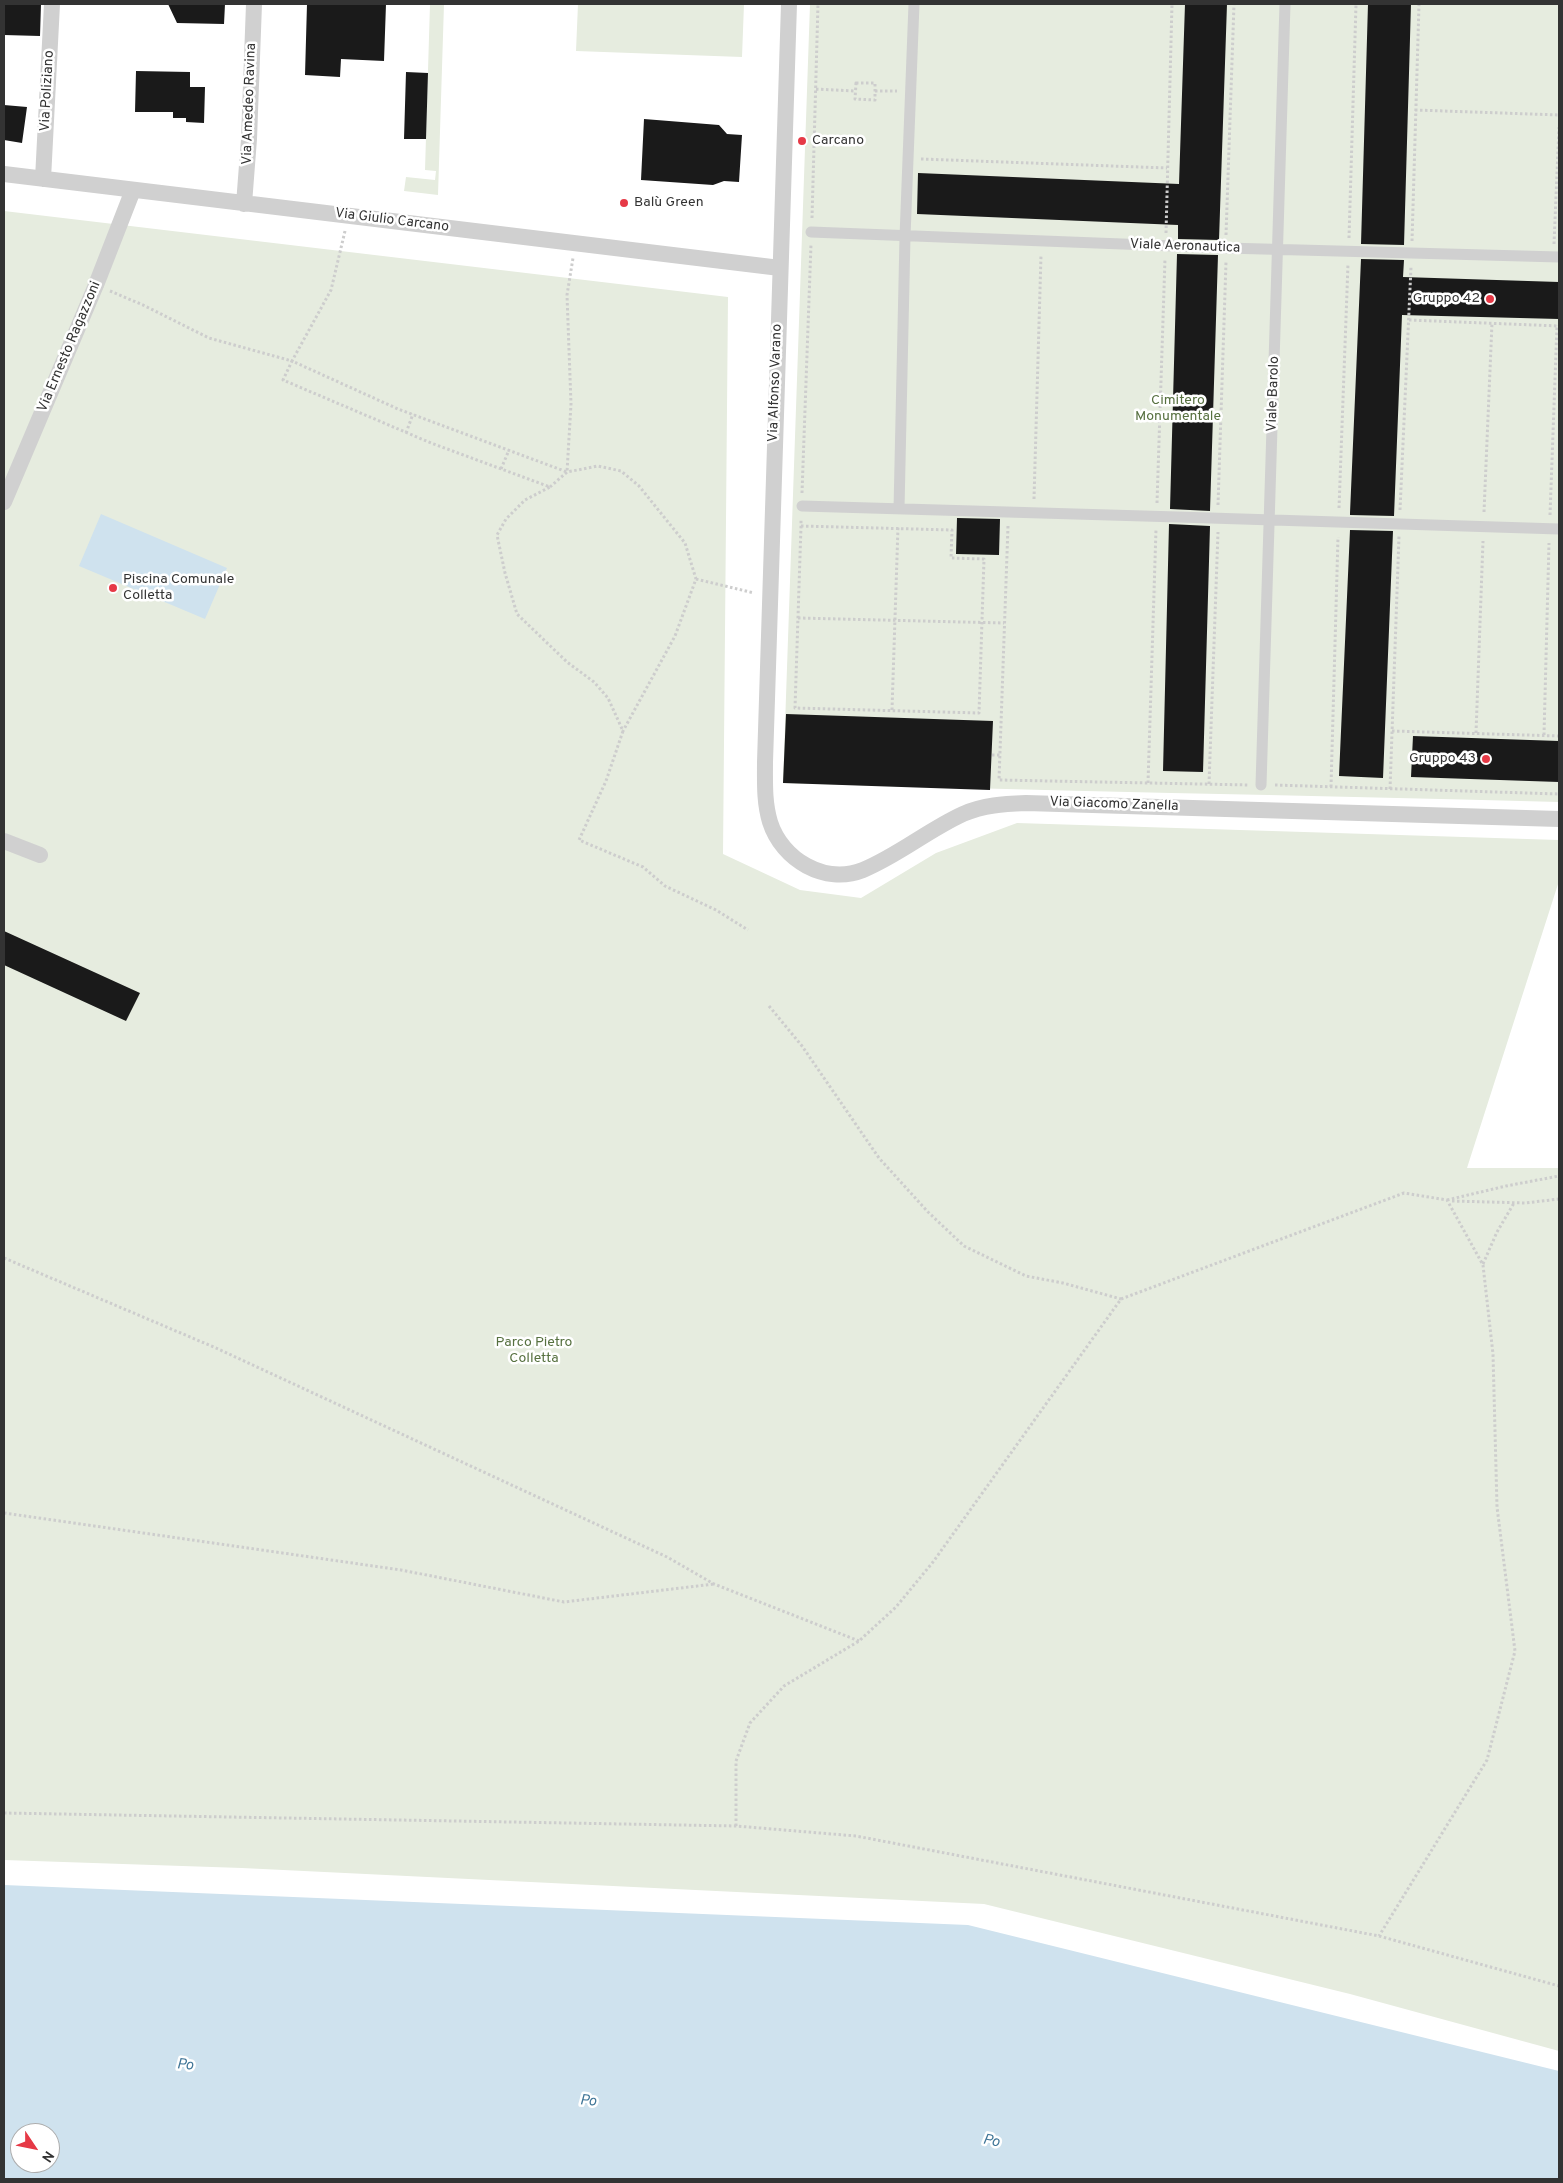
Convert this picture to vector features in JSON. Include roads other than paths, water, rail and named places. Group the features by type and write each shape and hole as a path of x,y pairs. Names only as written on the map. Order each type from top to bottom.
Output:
{"street":[{"name":"Via Poliziano","path":"43,179 52,4"},
{"name":"Via Amedeo Ravina","path":"244,204 249,147 254,4"},
{"name":"Via Alfonso Varano","path":"765,762 789,4"},
{"path":"899,509 905,237 914,4"},
{"name":"Viale Barolo","path":"1261,785 1285,4"},
{"name":"Via Giulio Carcano","path":"4,174 780,268"},
{"name":"Via Ernesto Ragazzoni","path":"4,502 96,285 133,190"},
{"name":"Viale Aeronautica","path":"811,232 1041,242 1556,257"},
{"path":"802,506 1559,529"},
{"name":"Via Giacomo Zanella","path":"765,762 766,804 770,824 778,842 791,856 808,868 825,873 842,874 861,871 962,814 993,804 1045,803 1559,819"},
{"path":"4,841 40,855"}],"water":[{"path":"101,514 227,568 205,619 79,566"},
{"name":"Po","path":"4,1885 968,1925 1559,2071 1559,2179 4,2179"}],"place":[{"name":"Carcano","path":"802,141"},
{"name":"Balù Green","path":"624,203"},
{"name":"Gruppo 42","path":"1490,299"},
{"name":"Piscina Comunale Colletta","path":"113,588"},
{"name":"Gruppo 43","path":"1486,759"}],"park label":[{"name":"Cimitero Monumentale","path":"1178,410"},
{"name":"Parco Pietro Colletta","path":"534,1352"}]}
